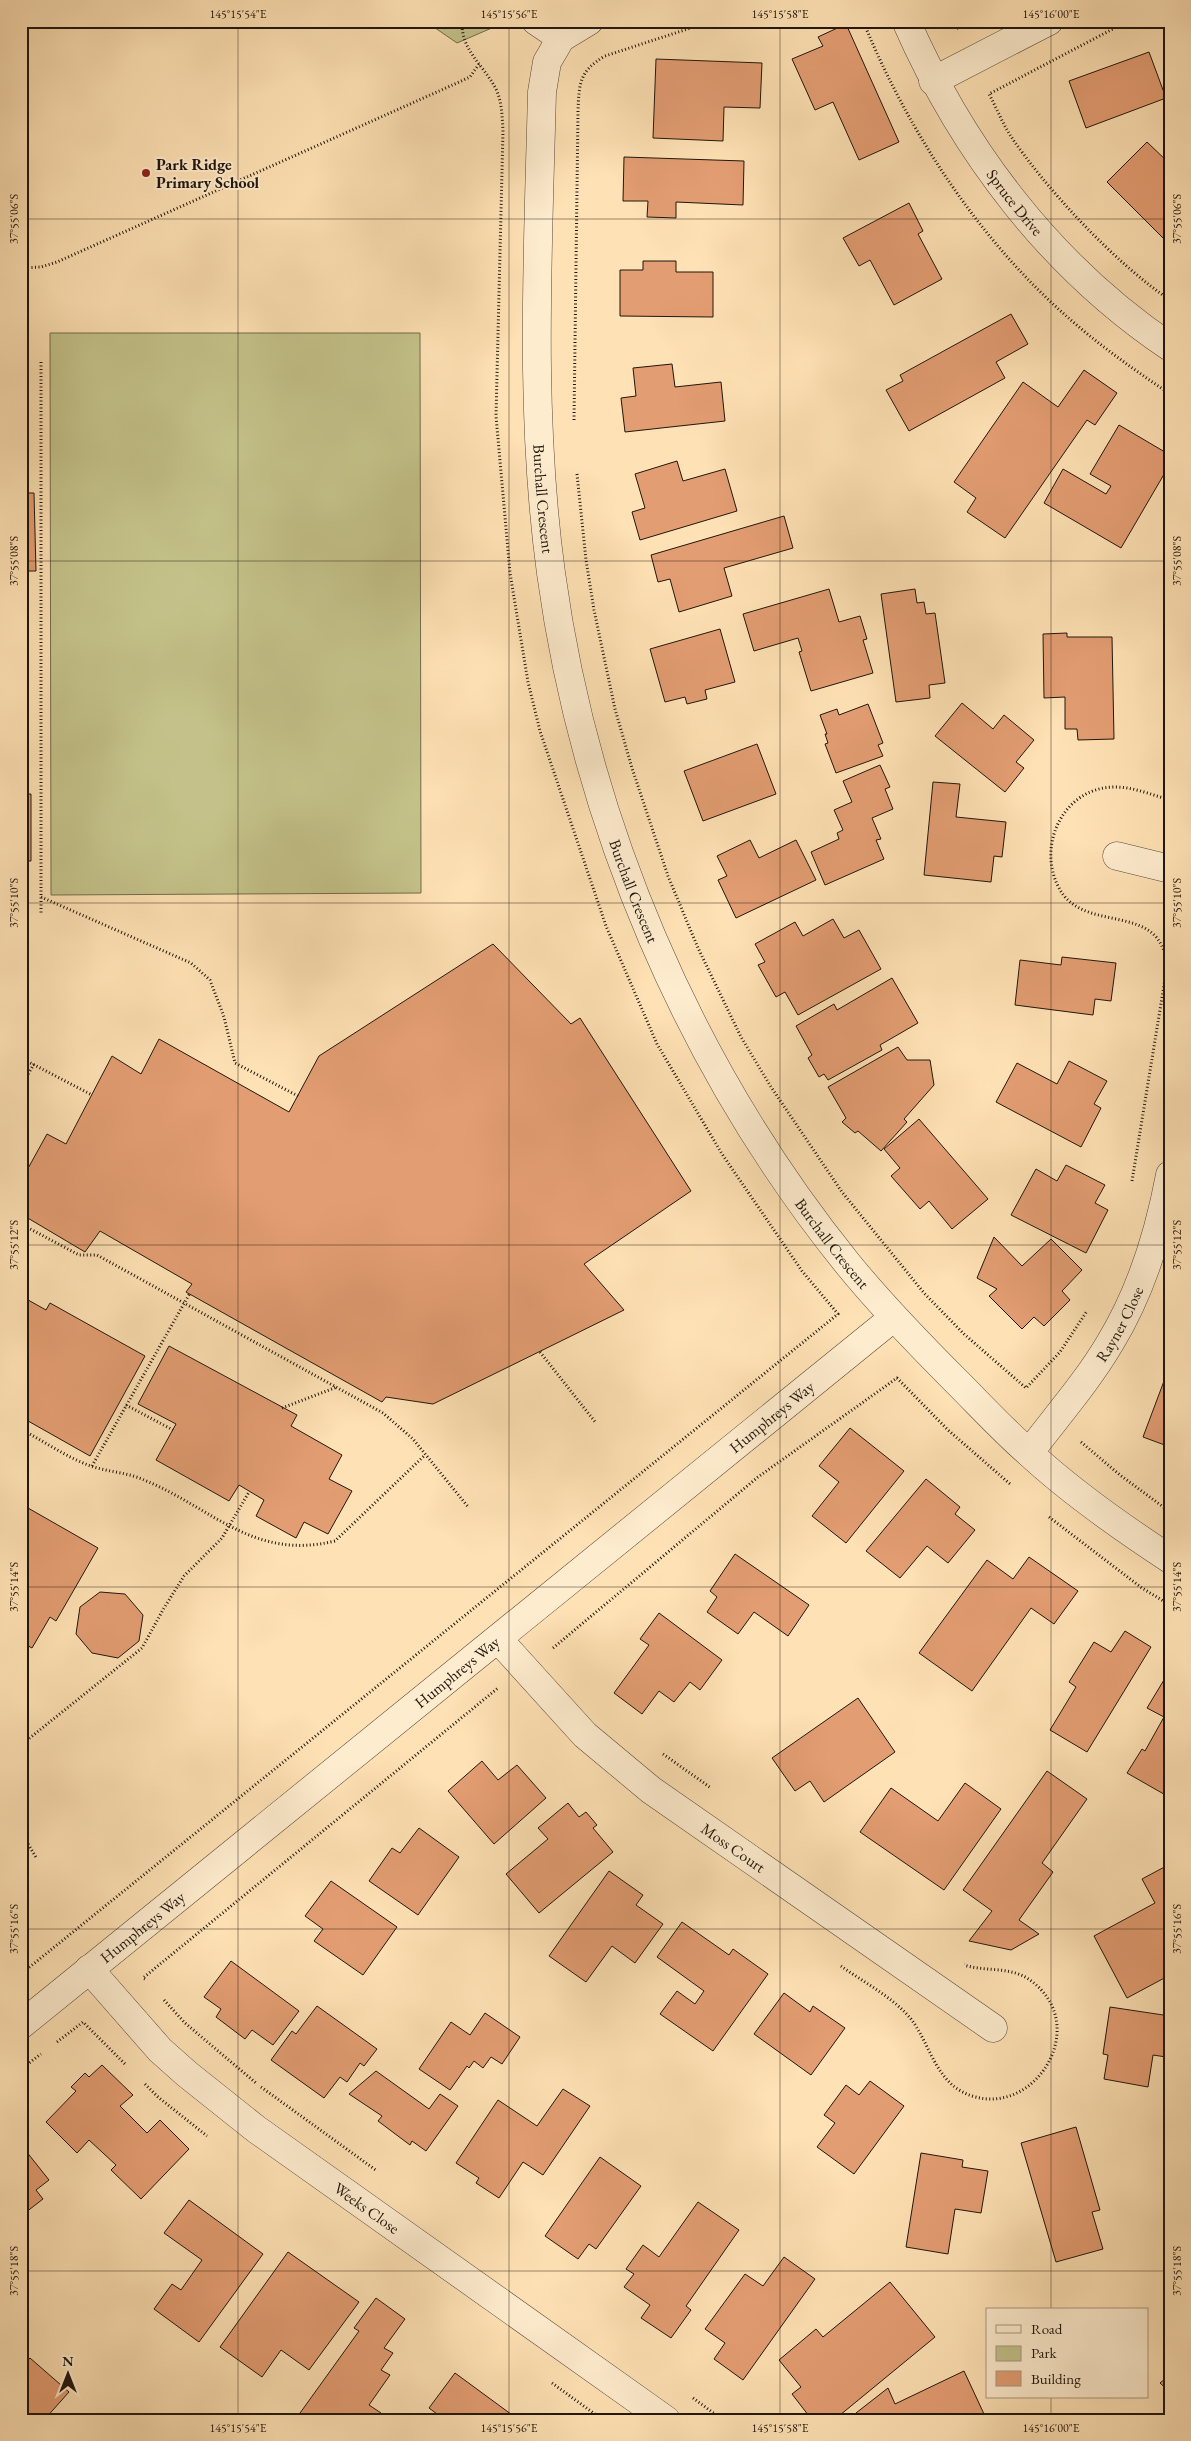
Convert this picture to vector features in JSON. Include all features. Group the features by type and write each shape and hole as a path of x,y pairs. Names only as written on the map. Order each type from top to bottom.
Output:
{"street":[{"path":"536,21 561,38"},
{"name":"Burchall Crescent","path":"589,21 561,38 547,62 542,92 537,287 538,419 542,493 561,637 582,735 621,858 656,946 695,1028 732,1099 816,1224 893,1318 1029,1453 1098,1508 1170,1559"},
{"name":"Spruce Drive","path":"906,21 933,82 966,136 1021,211 1090,284 1126,315 1170,347"},
{"path":"933,82 1049,21"},
{"path":"1117,856 1170,869"},
{"name":"Rayner Close","path":"1029,1453 1090,1374 1111,1343 1150,1256 1163,1212 1170,1176"},
{"name":"Humphreys Way","path":"21,2024 893,1318"},
{"name":"Moss Court","path":"498,1639 585,1735 618,1764 659,1796 993,2028"},
{"name":"Weeks Close","path":"89,1968 160,2050 256,2129 666,2420"}],"path":[{"path":"21,268 41,267 57,262 470,76 479,64 465,44 462,21"},
{"path":"574,423 579,86 582,75 596,61 605,56 712,21"},
{"path":"952,21 955,29"},
{"path":"1128,21 990,94 1010,134 1034,167 1071,210 1116,256 1170,300"},
{"path":"41,362 41,915"},
{"path":"577,468 586,560 594,610 615,709 632,768 668,876 698,948 741,1037 770,1086 842,1192 924,1293 964,1334 1026,1388 1060,1352 1089,1308"},
{"path":"1131,1188 1167,966 1166,952 1155,934 1144,927 1117,918 1099,917 1069,902 1058,888 1052,872 1050,855 1051,837 1067,808 1083,795 1099,789 1114,787 1133,789 1170,800"},
{"path":"41,897 191,963 210,980 224,1017 235,1062 298,1096"},
{"path":"21,1058 92,1094"},
{"path":"21,1086 34,1064"},
{"path":"21,1224 79,1255 97,1255 383,1413 413,1439 469,1508"},
{"path":"92,1466 190,1293"},
{"path":"21,1974 838,1314"},
{"path":"540,1352 596,1423"},
{"path":"552,1647 758,1477 897,1378"},
{"path":"282,1408 337,1387"},
{"path":"126,1405 173,1430"},
{"path":"21,1429 92,1466 144,1479 260,1541 284,1545 317,1546 335,1541 425,1455"},
{"path":"1080,1444 1170,1512"},
{"path":"21,1745 142,1648 184,1576 204,1558 229,1525 249,1492"},
{"path":"149,1984 143,1978 498,1687"},
{"path":"21,1832 37,1859"},
{"path":"161,1997 185,2023 247,2076 380,2173"},
{"path":"691,2397 723,2420"}],"green space":[{"path":"425,21 508,21 457,43"},
{"path":"50,333 420,333 421,893 51,895"}],"building":[{"path":"846,24 899,142 859,160 833,102 815,110 792,59 823,46 818,37"},
{"path":"1149,52 1166,98 1086,128 1069,81"},
{"path":"656,59 762,63 760,108 724,107 723,141 653,138"},
{"path":"1147,142 1170,164 1169,244 1107,182"},
{"path":"624,157 744,161 743,205 676,202 676,218 647,217 648,201 623,201"},
{"path":"909,203 923,231 918,234 942,279 894,305 870,260 859,266 843,238"},
{"path":"643,261 676,261 676,272 713,272 713,317 620,316 620,270 643,270"},
{"path":"1011,314 1028,344 996,362 1005,378 909,431 886,390 903,381 900,375"},
{"path":"672,364 675,387 721,382 725,421 625,432 621,398 636,396 633,368"},
{"path":"1084,370 1117,393 1095,425 1087,420 1005,538 967,512 976,498 954,482 1023,382 1058,407"},
{"path":"1119,425 1170,455 1170,464 1121,548 1044,503 1063,469 1106,494 1111,486 1090,474"},
{"path":"677,461 683,481 725,469 737,511 640,540 632,512 645,508 635,474"},
{"path":"21,493 34,493 36,571 21,571"},
{"path":"784,516 793,548 724,568 732,596 679,612 670,579 658,582 651,555"},
{"path":"829,589 839,622 860,616 867,639 863,640 873,673 811,691 799,652 802,651 798,638 754,651 743,614"},
{"path":"915,589 917,603 924,602 926,614 935,613 945,683 929,685 930,698 896,702 881,594"},
{"path":"720,629 735,682 705,690 707,699 687,704 685,697 665,702 650,649"},
{"path":"1067,633 1067,637 1112,637 1114,739 1078,740 1077,729 1065,729 1065,697 1044,698 1043,634"},
{"path":"962,703 993,729 1004,715 1034,740 1016,762 1024,768 1005,792 935,736"},
{"path":"868,704 883,743 878,745 883,756 836,773 825,744 828,743 825,734 827,734 820,715 837,709 839,715"},
{"path":"757,744 776,794 703,821 684,771"},
{"path":"880,765 890,787 885,789 893,809 872,818 881,839 876,840 884,859 825,885 811,852 839,839 837,833 843,830 834,810 852,802 843,781"},
{"path":"933,782 960,784 956,817 1006,822 1002,857 994,856 991,882 924,875"},
{"path":"21,794 31,794 31,861 21,861"},
{"path":"750,840 759,858 796,840 816,880 736,918 718,880 727,876 717,856"},
{"path":"833,919 844,938 859,930 881,969 798,1015 785,992 776,997 758,965 765,962 755,944 795,922 803,936"},
{"path":"493,944 571,1024 580,1018 691,1191 584,1264 624,1310 433,1404 386,1397 382,1402 186,1292 192,1284 100,1231 85,1252 21,1214 21,1181 47,1134 66,1144 112,1056 141,1074 159,1039 289,1112 319,1056"},
{"path":"1062,957 1116,963 1111,1001 1095,999 1093,1015 1015,1005 1020,960 1061,965"},
{"path":"892,978 918,1023 880,1045 882,1050 828,1080 824,1074 819,1077 808,1058 812,1055 796,1026 834,1004 837,1010"},
{"path":"898,1047 907,1060 930,1060 934,1085 904,1119 907,1122 881,1151 858,1131 855,1133 842,1122 846,1118 828,1087"},
{"path":"1069,1061 1107,1081 1094,1104 1101,1108 1081,1147 996,1102 1017,1063 1057,1084"},
{"path":"919,1119 988,1199 952,1229 929,1201 920,1209 891,1176 900,1168 884,1149"},
{"path":"1066,1165 1105,1185 1095,1203 1108,1210 1086,1253 1011,1215 1036,1169 1057,1181"},
{"path":"994,1237 1022,1266 1051,1239 1082,1270 1062,1291 1070,1300 1044,1326 1034,1317 1022,1329 989,1296 997,1289 977,1278"},
{"path":"21,1296 46,1310 50,1303 145,1356 90,1456 21,1417"},
{"path":"169,1346 297,1415 291,1426 342,1455 329,1479 352,1491 328,1534 304,1522 296,1538 256,1516 264,1500 239,1485 229,1501 156,1460 176,1424 138,1404"},
{"path":"1170,1365 1170,1447 1143,1437"},
{"path":"850,1428 904,1471 846,1543 812,1516 839,1482 819,1466"},
{"path":"926,1479 960,1507 955,1514 975,1530 948,1563 927,1546 900,1578 866,1551"},
{"path":"21,1504 98,1548 56,1621 50,1617 32,1648 21,1642"},
{"path":"735,1554 809,1605 788,1636 754,1612 738,1634 707,1612 717,1597 710,1591"},
{"path":"1029,1557 1078,1591 1054,1624 1031,1608 972,1691 919,1653 987,1560 1013,1579"},
{"path":"100,1592 125,1594 143,1615 139,1641 118,1658 92,1653 76,1634 80,1607"},
{"path":"659,1613 722,1660 700,1690 690,1682 674,1702 659,1691 642,1714 614,1693 649,1645 640,1639"},
{"path":"1125,1631 1151,1647 1087,1752 1050,1730 1076,1687 1069,1682 1094,1642 1111,1652"},
{"path":"1170,1670 1169,1797 1127,1773 1142,1749 1145,1751 1164,1717 1147,1708"},
{"path":"858,1698 895,1752 824,1802 810,1781 795,1791 772,1758"},
{"path":"482,1761 498,1780 517,1765 546,1798 494,1844 448,1791"},
{"path":"1047,1771 1087,1799 1042,1863 1053,1872 1019,1920 1039,1934 1011,1950 969,1941 992,1911 963,1890"},
{"path":"965,1783 1001,1809 944,1890 860,1832 891,1788 938,1821"},
{"path":"568,1803 579,1817 586,1812 597,1825 593,1828 613,1852 539,1913 506,1874 548,1839 538,1828"},
{"path":"419,1828 459,1857 418,1915 369,1881 392,1848 400,1853"},
{"path":"1170,1864 1170,1975 1127,1998 1094,1936 1155,1903 1142,1879"},
{"path":"609,1871 643,1895 636,1905 663,1924 635,1963 612,1946 586,1982 549,1956"},
{"path":"331,1881 397,1927 363,1975 314,1941 323,1929 305,1916"},
{"path":"682,1922 729,1955 733,1949 768,1974 713,2051 660,2014 677,1991 695,2004 704,1991 657,1957"},
{"path":"231,1961 299,2011 273,2045 252,2030 245,2039 216,2017 221,2009 204,1997"},
{"path":"784,1993 810,2012 813,2006 845,2028 811,2075 754,2034"},
{"path":"317,2006 377,2049 364,2066 360,2063 347,2082 340,2077 324,2098 271,2060 292,2031 296,2034"},
{"path":"1110,2007 1170,2016 1170,2067 1164,2066 1166,2057 1153,2055 1148,2087 1104,2079 1108,2055 1103,2054"},
{"path":"485,2013 520,2037 502,2064 491,2057 483,2068 474,2061 469,2068 467,2066 450,2090 419,2069 451,2022 470,2035"},
{"path":"102,2065 133,2095 120,2106 147,2133 160,2120 189,2149 141,2199 111,2170 116,2165 89,2140 77,2153 46,2122 76,2091 71,2087 85,2073 89,2077"},
{"path":"376,2071 429,2109 440,2094 458,2106 426,2151 412,2141 410,2145 378,2121 382,2116 349,2094"},
{"path":"870,2081 904,2106 854,2174 817,2147 835,2123 824,2115 846,2085 859,2095"},
{"path":"563,2089 590,2106 543,2175 523,2162 499,2198 476,2183 479,2178 456,2163 498,2100 537,2126"},
{"path":"1076,2127 1100,2210 1092,2212 1103,2249 1056,2262 1021,2143"},
{"path":"22,2146 49,2180 36,2190 43,2199 21,2216"},
{"path":"921,2153 963,2160 962,2167 988,2171 981,2213 955,2209 948,2254 906,2247"},
{"path":"600,2157 641,2186 596,2249 589,2244 578,2259 545,2236"},
{"path":"189,2200 263,2254 199,2342 154,2309 172,2284 181,2290 202,2260 164,2233"},
{"path":"698,2202 739,2230 686,2306 691,2310 671,2338 641,2318 650,2305 624,2287 634,2274 626,2269 643,2245 659,2257"},
{"path":"288,2252 359,2302 309,2370 281,2350 262,2377 220,2347"},
{"path":"784,2257 815,2279 743,2380 714,2359 725,2343 705,2329 745,2274 763,2286"},
{"path":"890,2282 935,2337 834,2420 819,2418 812,2420 792,2394 801,2387 779,2360 816,2329 823,2337"},
{"path":"376,2298 405,2319 384,2348 393,2353 381,2370 390,2375 369,2405 381,2413 382,2420 295,2420 359,2331 354,2328"},
{"path":"30,2358 69,2392 44,2420 21,2420 21,2368"},
{"path":"964,2371 984,2414 971,2420 859,2420 856,2413 888,2388 895,2404"},
{"path":"455,2373 519,2420 445,2420 429,2408"},
{"path":"1170,2375 1170,2392 1160,2383"}],"place":[{"name":"Park Ridge Primary School","path":"146,173"}]}
